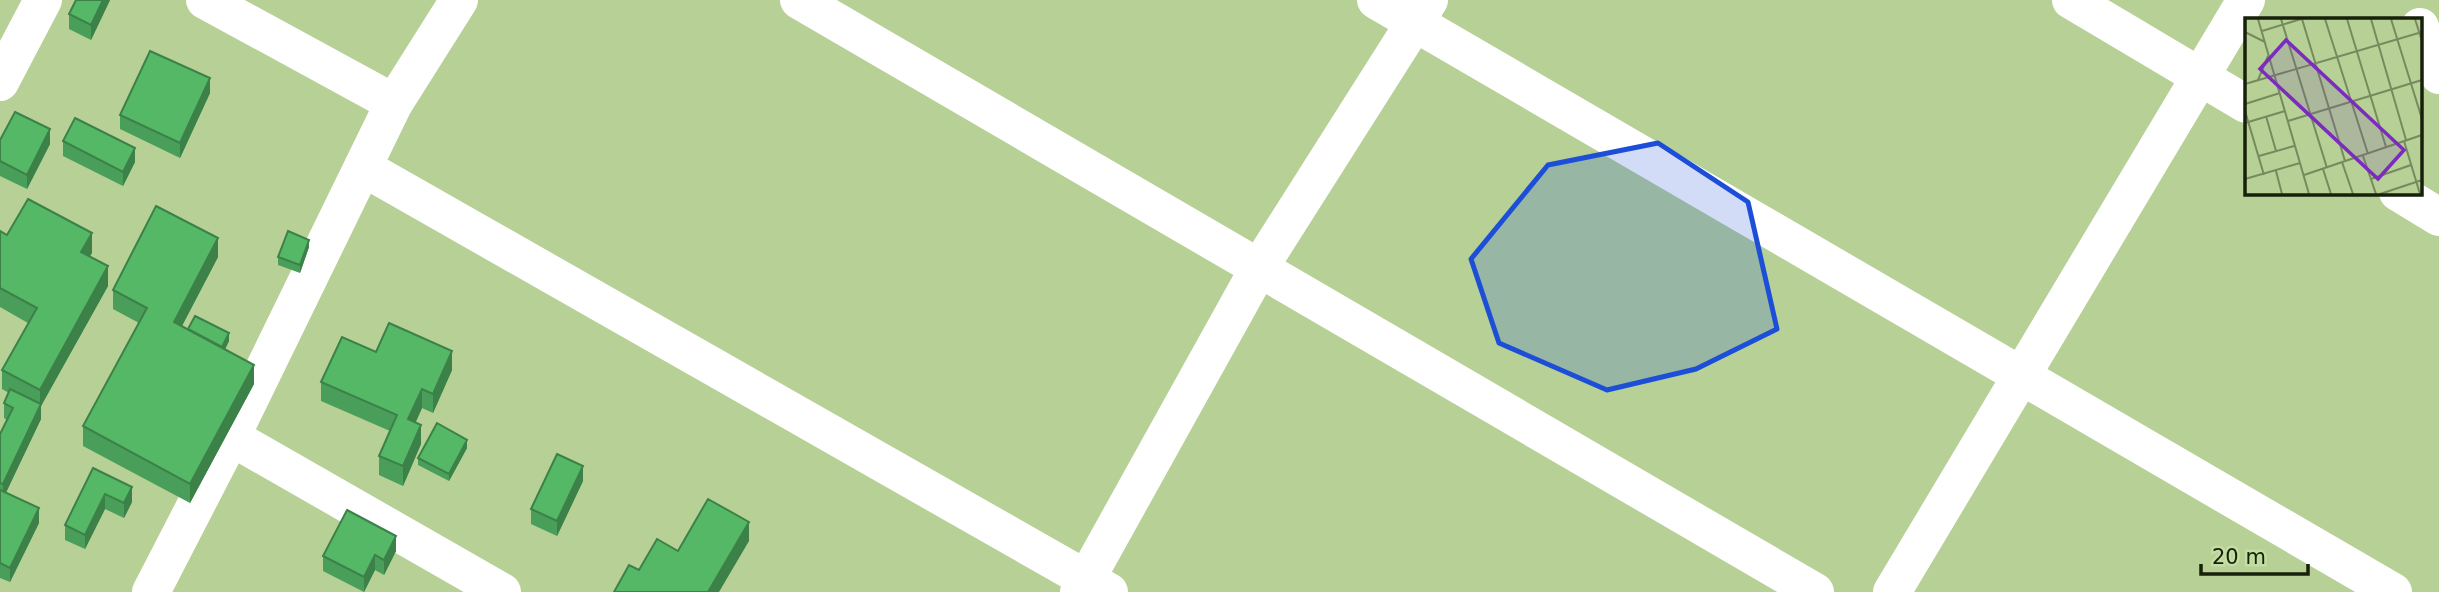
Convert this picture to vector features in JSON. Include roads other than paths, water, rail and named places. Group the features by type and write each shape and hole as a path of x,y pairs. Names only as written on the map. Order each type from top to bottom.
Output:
{"street":[{"path":"0,82 43,0"},
{"path":"205,0 394,103"},
{"path":"151,592 231,437 394,103 459,0"},
{"path":"799,0 1815,592"},
{"path":"1376,0 1422,12 2022,376 2393,592"},
{"path":"2071,0 2245,103"},
{"path":"1892,592 2246,0"},
{"path":"2409,0 2416,18"},
{"path":"364,168 1092,588 1259,268 1422,12"},
{"path":"2422,32 2439,75"},
{"path":"2401,194 2439,217"},
{"path":"231,437 502,592"}]}
